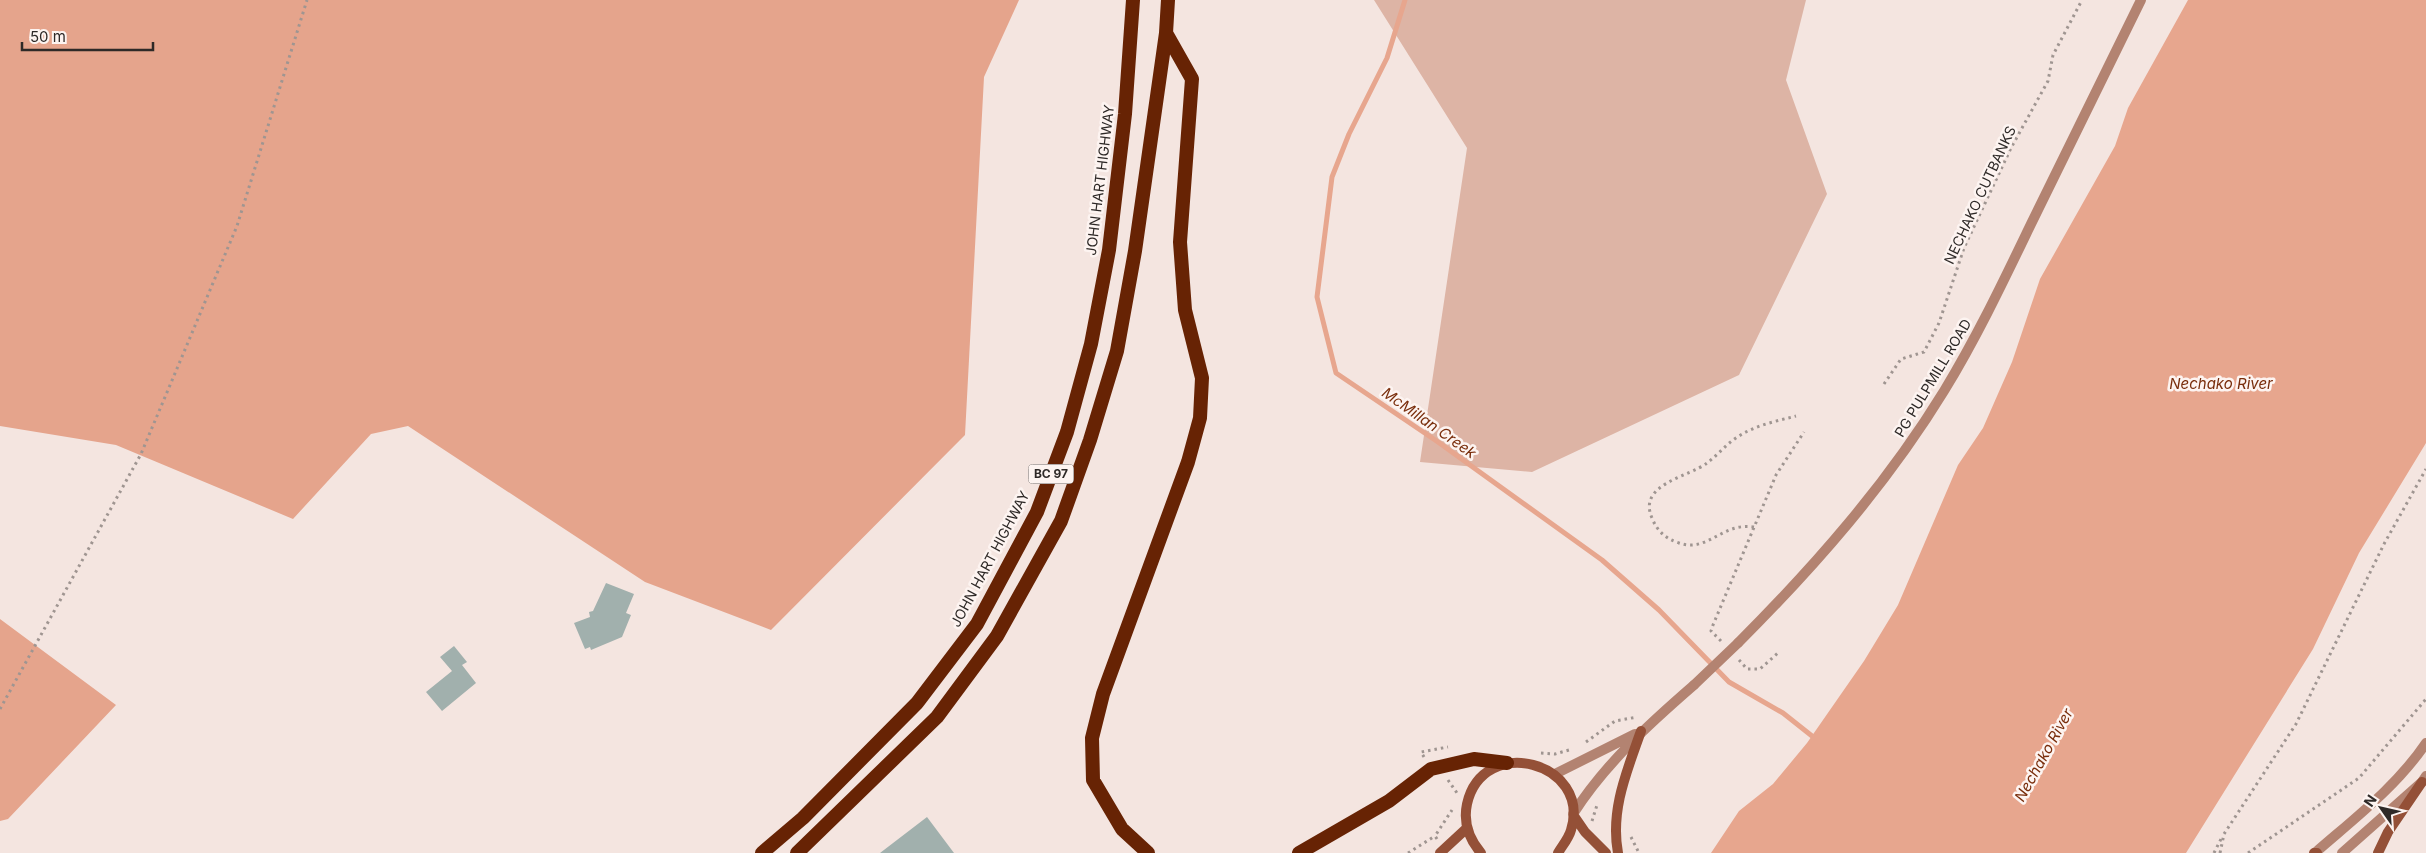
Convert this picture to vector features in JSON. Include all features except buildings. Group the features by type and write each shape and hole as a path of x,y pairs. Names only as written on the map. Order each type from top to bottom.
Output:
{"highway":[{"name":"JOHN HART HIGHWAY","path":"762,853 803,818 917,704 977,624 1037,512 1067,432 1092,344 1110,240 1125,114 1133,0"},
{"name":"BC 97","path":"797,853 937,717 997,636 1061,521 1090,440 1117,351 1135,251 1166,33 1168,0"},
{"path":"1148,853 1122,829 1093,780 1092,738 1103,694 1188,462 1200,418 1202,378 1185,310 1180,242 1192,79 1166,33"},
{"path":"1299,853 1389,801 1431,769 1474,759 1506,763"}],"main road":[{"path":"1618,853 1614,832 1621,788 1641,731"},
{"path":"1481,853 1473,843 1467,828 1465,812 1469,795 1478,781 1491,770 1506,763 1523,762 1540,766 1555,774 1566,787 1572,801 1571,831 1558,853"},
{"path":"2378,853 2388,832 2424,779"},
{"path":"1573,815 1588,836 1606,853"},
{"path":"1440,853 1467,828"}],"street":[{"name":"PG PULPMILL ROAD","path":"1641,731 1694,685 1798,584 1857,513 1907,448 1945,390 1986,315 2141,0"},
{"path":"1555,774 1641,731"},
{"path":"1573,815 1588,792 1641,731"},
{"path":"2316,853 2381,796 2412,764 2426,743"},
{"path":"2342,853 2424,779"}],"path":[{"path":"0,709 141,454 237,226 307,0"},
{"name":"NECHAKO CUTBANKS","path":"1884,384 1901,358 1924,352 1928,345 1939,323 1964,248 2011,148 2048,81 2053,55 2082,0"},
{"path":"1754,527 1743,525 1730,529 1697,546 1681,544 1667,539 1655,525 1650,515 1651,501 1658,488 1708,463 1739,436 1766,424 1796,416"},
{"path":"1723,644 1711,631 1713,625 1776,475 1804,432"},
{"path":"2214,853 2224,834 2296,724 2384,544 2426,468"},
{"path":"1735,656 1747,668 1754,670 1760,669 1779,652"},
{"path":"2248,853 2359,778 2426,699"},
{"path":"1588,836 1598,800"},
{"path":"2220,853 2224,834"},
{"path":"1408,853 1435,836"}],"shaded area":[{"path":"0,0 1019,0 984,77 965,435 771,630 645,582 408,426 371,434 293,519 116,445 0,426"},
{"path":"1374,0 1806,0 1786,80 1827,194 1739,375 1532,472 1420,462 1467,148"},
{"path":"0,619 116,705 8,819 0,821"}],"water":[{"name":"Nechako River","path":"2188,0 2426,0 2426,443 2359,553 2313,649 2186,853 1711,853 1739,811 1773,784 1807,743 1864,661 1898,605 1958,465 1983,428 2012,362 2040,279 2115,146 2128,108"}],"waterway":[{"name":"McMillan Creek","path":"1405,0 1387,58 1349,134 1332,177 1317,297 1336,373 1438,442 1602,560 1659,610 1729,682 1783,713 1812,736"}]}
